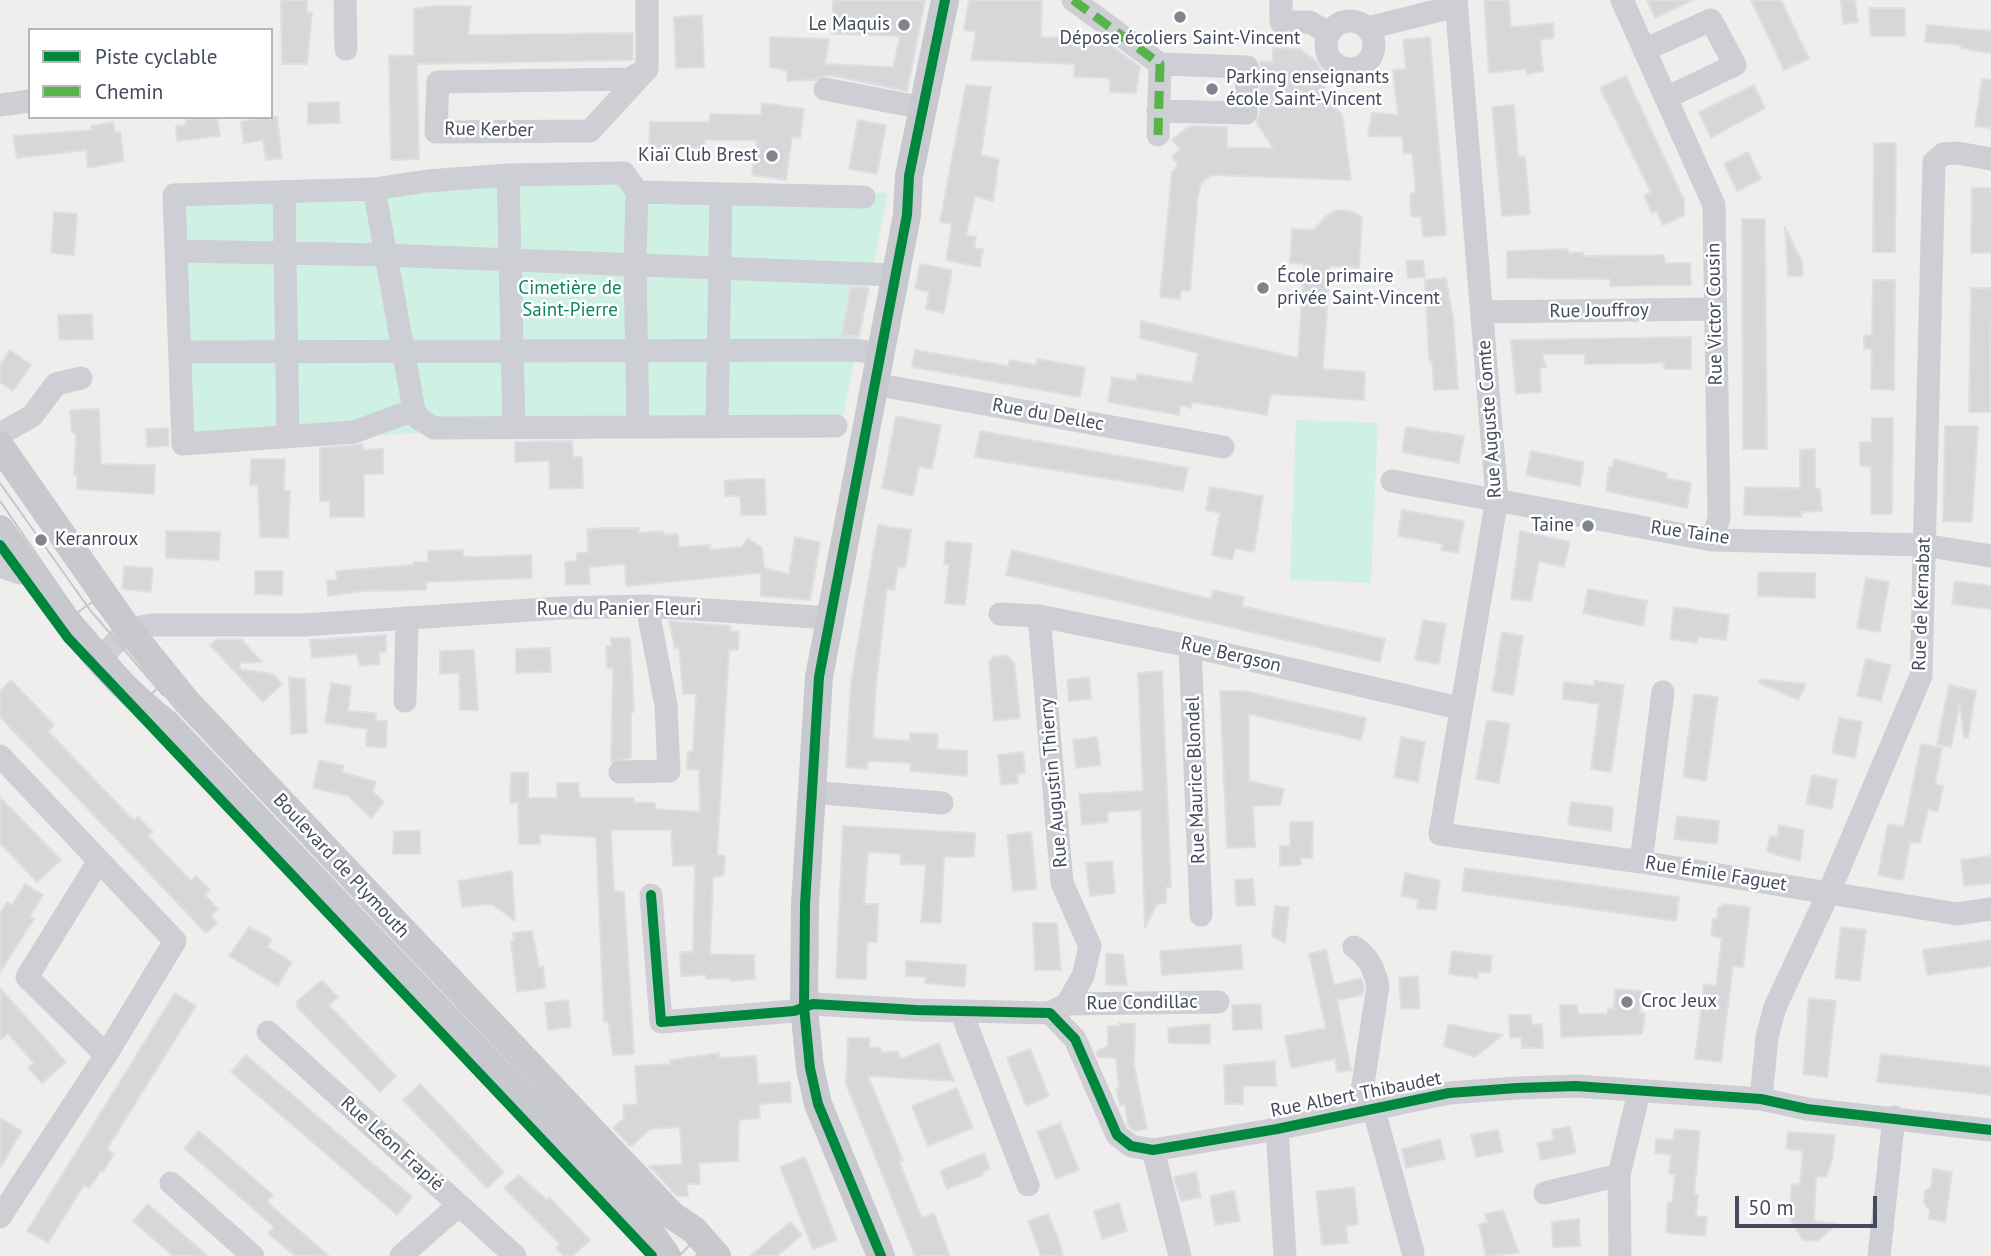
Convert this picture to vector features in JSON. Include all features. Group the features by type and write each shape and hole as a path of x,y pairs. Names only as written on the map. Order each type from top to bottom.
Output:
{"main road":[{"path":"881,1256 818,1104 810,1068 804,1007 805,904 819,677 907,215 909,176 945,0"},
{"name":"Boulevard de Plymouth","path":"0,446 128,629 187,702 673,1216 694,1230 717,1256"},
{"name":"Boulevard de Plymouth","path":"0,529 76,634 147,708 165,722 641,1223 667,1256"}],"street":[{"path":"345,0 346,49"},
{"path":"647,0 647,69"},
{"path":"1073,0 1160,64 1247,67 1246,113 1158,111"},
{"path":"1281,0 1281,22 1310,22 1328,33"},
{"name":"Rue Victor Cousin","path":"1622,0 1714,205 1719,519 1712,540"},
{"path":"1368,28 1456,3"},
{"name":"Rue Auguste Comte","path":"1440,834 1459,708 1497,499 1456,3"},
{"path":"1347,20 1362,23 1368,28 1374,51 1365,64 1357,68 1341,68 1334,63 1326,49 1328,33 1332,27 1347,20"},
{"path":"1644,50 1711,20 1735,65 1666,98"},
{"path":"1158,135 1160,64"},
{"name":"Rue Kerber","path":"647,69 590,131 436,132 438,82 629,79 647,69"},
{"path":"825,89 923,108"},
{"path":"0,105 28,101"},
{"name":"Rue de Kernabat","path":"1761,1099 1767,1037 1775,1007 1829,892 1921,676 1934,163 1942,154 1957,153 1991,159"},
{"path":"414,410 354,432 183,444 174,195 374,189 427,181 508,175 624,173 637,192 635,264 638,427"},
{"path":"508,175 514,428"},
{"path":"374,189 414,410 418,418 434,428 836,426"},
{"path":"284,192 288,437"},
{"path":"637,192 864,197"},
{"path":"717,427 716,351 721,194"},
{"path":"177,251 384,255 896,275"},
{"name":"Rue Jouffroy","path":"1483,312 1714,309"},
{"path":"180,352 856,350 880,354"},
{"path":"0,435 32,416 56,384 81,378"},
{"name":"Rue du Dellec","path":"874,384 1223,447"},
{"name":"Rue Taine","path":"1392,481 1712,540 1923,545 1991,556"},
{"path":"620,772 669,771 666,705 646,607"},
{"name":"Rue du Panier Fleuri","path":"128,629 152,625 303,625 561,608 646,607 830,618"},
{"name":"Rue Bergson","path":"1000,614 1039,616 1190,646 1459,708"},
{"name":"Rue Augustin Thierry","path":"1039,616 1062,883 1090,946 1083,976 1058,1008"},
{"path":"405,701 407,618"},
{"path":"100,659 128,629"},
{"name":"Rue Maurice Blondel","path":"1190,646 1201,915"},
{"path":"1641,862 1663,692"},
{"path":"0,756 175,941 106,1055 0,1217"},
{"path":"811,792 942,803"},
{"name":"Rue Émile Faguet","path":"1440,834 1641,862 1957,914 1991,909"},
{"path":"98,862 27,977 106,1055"},
{"path":"651,895 661,1023 794,1011 813,1004 961,1011 1058,1008"},
{"path":"1354,947 1363,953 1374,970 1378,986 1366,1108 1413,1252"},
{"name":"Rue Condillac","path":"1058,1008 1218,1002"},
{"name":"Rue Albert Thibaudet","path":"1058,1008 1075,1039 1096,1093 1117,1135 1131,1146 1153,1150 1277,1129 1366,1108 1449,1093 1576,1086 1761,1099 1807,1108 1991,1130"},
{"path":"961,1011 1028,1185"},
{"name":"Rue Léon Frapié","path":"268,1032 459,1205 401,1256"},
{"path":"1620,1256 1619,1175 1639,1092"},
{"path":"1879,1256 1894,1117"},
{"path":"1277,1129 1285,1256"},
{"path":"1153,1150 1180,1256"},
{"path":"1545,1193 1619,1175"},
{"path":"171,1183 253,1256"},
{"path":"459,1205 515,1256"}],"green space":[{"name":"Cimetière de Saint-Pierre","path":"459,171 639,185 888,193 840,431 430,432 178,449 168,189 375,182"},
{"path":"1296,420 1378,423 1371,583 1290,580"}],"building":[{"path":"281,0 307,0 307,13 312,13 307,64 282,64"},
{"path":"833,0 925,0 907,91 828,75 814,80 787,81 787,71 770,67 770,37 829,39 825,64 893,67 900,36 832,34"},
{"path":"969,0 1042,0 1041,37 1096,39 1096,34 1140,67 1136,93 1110,92 1110,78 1074,77 1075,64 971,60 976,32 964,30"},
{"path":"1484,0 1509,0 1511,27 1553,23 1554,38 1540,40 1543,71 1527,74 1526,69 1489,73"},
{"path":"1647,0 1693,0 1655,18"},
{"path":"1751,0 1781,0 1809,59 1784,70"},
{"path":"1841,0 1855,0 1858,22 1843,24"},
{"path":"471,6 468,35 633,33 633,60 417,64 419,159 391,160 389,56 414,55 414,9"},
{"path":"1869,8 1905,8 1905,36 1871,36"},
{"path":"702,15 704,67 676,68 674,17"},
{"path":"1927,25 1991,31 1991,53 1960,48 1961,45 1925,42"},
{"path":"1430,37 1446,235 1423,237 1421,217 1411,216 1410,198 1411,193 1415,193 1412,153 1404,154 1402,137 1368,136 1372,113 1398,115 1393,70 1406,69 1403,40"},
{"path":"1273,48 1300,49 1318,63 1325,77 1325,99 1342,114 1351,180 1211,175 1201,184 1198,195 1190,291 1181,290 1180,299 1160,297 1172,172 1178,165 1172,157 1180,149 1172,140 1189,126 1227,127 1227,148 1273,148 1256,122 1260,113 1260,61 1273,62"},
{"path":"1626,76 1684,200 1684,215 1663,225 1657,211 1652,213 1644,196 1651,192 1600,88"},
{"path":"1982,79 1991,80 1991,128 1975,126"},
{"path":"966,85 991,87 981,155 999,159 993,201 975,196 966,235 976,237 974,248 983,249 980,267 946,260 952,224 940,222"},
{"path":"1754,85 1765,108 1711,138 1699,112"},
{"path":"339,102 340,123 308,124 308,103"},
{"path":"762,103 804,109 800,138 792,137 786,180 752,175 757,140 705,140 705,149 649,148 650,122 710,122 710,114 761,115"},
{"path":"1514,105 1518,157 1525,156 1530,214 1502,216 1492,107"},
{"path":"277,117 282,158 266,160 263,140 244,143 241,122"},
{"path":"186,119 217,119 220,136 177,141 176,126 186,125"},
{"path":"858,120 886,125 877,174 849,169"},
{"path":"113,122 115,133 120,132 124,161 88,168 86,150 17,158 13,136 92,130 91,126"},
{"path":"1874,143 1896,143 1895,252 1873,252"},
{"path":"1748,152 1761,179 1737,191 1724,164"},
{"path":"1972,188 1991,188 1991,253 1971,253"},
{"path":"1338,210 1350,211 1362,217 1359,268 1330,266 1323,369 1365,372 1364,400 1271,394 1267,415 1192,402 1191,408 1180,405 1179,415 1108,402 1112,377 1136,381 1137,374 1192,383 1198,353 1140,338 1141,321 1298,358 1304,264 1290,263 1292,229 1314,230 1326,216"},
{"path":"54,212 77,214 74,255 51,253"},
{"path":"1742,219 1765,219 1767,449 1743,449"},
{"path":"1785,227 1802,262 1803,276 1788,276"},
{"path":"1568,249 1568,253 1583,252 1583,256 1664,255 1665,263 1690,263 1691,285 1610,286 1610,279 1507,278 1507,251"},
{"path":"1423,260 1425,277 1408,278 1406,261"},
{"path":"920,264 952,270 944,313 926,309 929,292 915,289"},
{"path":"1446,278 1453,318 1458,389 1434,390 1432,361 1429,362 1425,280"},
{"path":"1873,280 1895,280 1894,390 1871,389 1872,349 1864,349 1864,335 1872,335"},
{"path":"851,287 869,288 859,336 841,336"},
{"path":"1971,288 1991,288 1990,412 1969,412"},
{"path":"92,314 93,339 59,340 58,315"},
{"path":"1691,337 1691,369 1664,369 1664,363 1585,364 1585,354 1542,354 1546,367 1540,368 1541,392 1516,394 1511,340"},
{"path":"10,350 31,365 13,391 0,382 0,366"},
{"path":"915,350 1008,366 1010,360 1036,365 1037,359 1085,367 1080,397 912,367"},
{"path":"99,409 101,464 155,465 154,494 77,489 77,475 74,475 76,433 72,433 70,410"},
{"path":"896,416 941,425 932,469 919,466 913,496 882,488"},
{"path":"1872,418 1893,418 1892,514 1871,514 1871,466 1860,466 1860,442 1871,442"},
{"path":"1945,426 1978,426 1972,522 1943,521"},
{"path":"1406,427 1464,436 1459,463 1402,452"},
{"path":"168,428 169,446 147,447 146,429"},
{"path":"980,431 1188,468 1183,491 975,457"},
{"path":"572,441 573,457 582,457 583,488 550,489 549,461 515,462 515,442"},
{"path":"363,444 363,450 383,449 383,474 364,474 364,517 330,517 330,501 320,501 320,448"},
{"path":"1815,449 1815,489 1820,489 1822,511 1801,512 1801,517 1744,515 1745,487 1800,488 1800,450"},
{"path":"1531,451 1584,462 1580,486 1526,475"},
{"path":"251,459 285,459 284,491 290,491 288,538 260,537 258,485 250,485"},
{"path":"1614,459 1667,473 1666,478 1691,483 1687,508 1606,491 1609,467 1612,468"},
{"path":"765,479 766,515 741,515 740,496 725,496 724,481"},
{"path":"1210,487 1263,496 1254,552 1235,548 1232,560 1212,555 1220,513 1206,510"},
{"path":"1402,510 1464,521 1458,553 1441,550 1443,544 1398,536"},
{"path":"878,525 911,530 905,568 898,566 894,590 887,589 873,738 910,741 910,733 938,734 937,749 967,751 967,776 910,771 911,763 868,761 867,769 846,767 851,683"},
{"path":"639,528 639,533 663,531 664,535 678,534 679,547 710,545 710,550 741,547 748,538 762,548 764,568 789,574 795,537 820,542 810,600 761,596 761,573 626,586 625,564 589,567 590,584 566,585 565,562 577,561 577,553 588,552 587,529"},
{"path":"166,531 220,532 219,560 166,558"},
{"path":"1520,531 1570,542 1564,567 1539,561 1531,601 1511,599"},
{"path":"946,541 972,544 965,605 945,603 949,565 944,564"},
{"path":"463,550 463,556 473,557 531,555 532,578 426,582 426,590 363,591 328,596 327,580 337,580 336,571 414,565 414,562 428,562 428,551"},
{"path":"1012,550 1211,599 1213,590 1244,597 1242,606 1385,639 1380,662 1006,575"},
{"path":"124,566 153,568 151,592 122,589"},
{"path":"255,571 283,571 282,595 255,594"},
{"path":"1758,572 1815,573 1815,598 1758,596"},
{"path":"1866,578 1889,582 1880,632 1857,628"},
{"path":"1955,581 1991,586 1991,609 1952,604"},
{"path":"1588,589 1647,601 1643,626 1583,613"},
{"path":"1674,607 1729,615 1726,640 1698,637 1697,643 1670,639"},
{"path":"1423,620 1446,624 1439,664 1415,660"},
{"path":"669,621 730,626 730,631 739,632 738,650 729,650 717,855 725,856 724,875 713,877 710,954 754,955 755,979 730,981 730,978 706,979 706,975 681,976 680,952 693,952 695,865 673,866 671,830 611,830 614,891 624,892 634,1054 613,1055 608,1021 604,1022 596,837 540,834 540,844 519,844 518,802 510,803 511,773 528,772 528,798 557,798 557,783 578,783 580,798 634,798 634,802 655,803 655,809 700,812 699,770 687,769 688,752 693,751 696,694 683,694 679,648 675,648"},
{"path":"1502,632 1523,636 1513,695 1492,691"},
{"path":"386,635 386,652 379,652 380,664 360,666 357,654 312,658 310,640"},
{"path":"611,638 630,638 634,712 631,712 631,758 611,762 613,668 607,668 606,646 611,646"},
{"path":"217,639 241,639 262,662 240,663 240,669 273,674 282,684 263,702 210,645"},
{"path":"550,648 551,672 516,673 516,649"},
{"path":"474,650 478,710 460,710 459,673 440,674 440,651"},
{"path":"1006,655 1014,662 1020,718 994,721 989,663 993,657"},
{"path":"1866,659 1891,665 1881,701 1857,696"},
{"path":"1162,671 1171,887 1166,887 1166,903 1157,904 1145,928 1141,810 1107,812 1108,822 1082,825 1079,794 1143,791 1138,673"},
{"path":"289,677 305,679 307,733 291,734"},
{"path":"1089,677 1091,699 1069,701 1067,680"},
{"path":"1760,679 1806,684 1798,700 1759,683"},
{"path":"11,680 54,725 48,731 134,821 138,817 153,832 148,836 191,881 196,876 210,890 205,895 218,909 211,916 217,923 206,933 0,717 0,691"},
{"path":"1595,681 1624,685 1611,772 1591,769 1599,704 1563,699 1564,682 1594,686"},
{"path":"331,683 351,686 348,711 376,713 376,721 387,721 386,748 366,746 367,729 325,723"},
{"path":"1949,685 1976,691 1968,738 1964,738 1960,703 1951,747 1937,744"},
{"path":"1220,691 1245,691 1366,718 1361,740 1249,714 1249,781 1284,789 1280,805 1253,806 1255,847 1227,848"},
{"path":"1694,694 1718,697 1706,781 1683,777"},
{"path":"1839,718 1862,722 1855,758 1832,753"},
{"path":"1487,720 1510,724 1499,783 1476,779"},
{"path":"1097,737 1101,765 1076,768 1073,740"},
{"path":"1401,737 1425,742 1418,782 1394,777"},
{"path":"1921,744 1942,748 1935,784 1943,786 1938,811 1928,809 1920,843 1910,842 1903,880 1878,875 1888,824 1904,827"},
{"path":"1023,752 1025,773 1017,774 1018,783 1001,785 998,755"},
{"path":"319,760 344,766 342,772 376,782 373,792 384,802 371,818 348,796 313,788"},
{"path":"1812,775 1837,780 1832,809 1806,804"},
{"path":"0,797 61,860 37,882 0,843"},
{"path":"1571,802 1613,807 1611,831 1568,825"},
{"path":"1677,816 1719,821 1717,844 1674,839"},
{"path":"1290,822 1313,822 1312,858 1301,858 1301,865 1280,866 1280,846 1290,846"},
{"path":"1779,825 1804,830 1800,861 1767,852 1770,836 1777,837"},
{"path":"843,826 975,833 974,857 944,857 941,923 921,922 926,865 900,864 901,854 868,852 864,904 878,904 877,942 867,942 866,979 836,978"},
{"path":"394,831 420,831 420,854 393,854"},
{"path":"1031,832 1037,889 1013,891 1007,835"},
{"path":"1991,856 1991,883 1964,886 1961,860"},
{"path":"1112,861 1115,893 1090,896 1086,863"},
{"path":"1465,868 1679,897 1676,921 1462,891"},
{"path":"512,871 515,921 492,904 462,907 458,881"},
{"path":"1405,873 1440,880 1436,910 1417,908 1418,899 1401,896"},
{"path":"1253,879 1255,905 1236,906 1235,880"},
{"path":"25,884 43,895 30,916 34,919 0,972 0,913 7,902 12,905"},
{"path":"1724,904 1750,907 1743,967 1733,966 1721,1062 1695,1059 1704,984 1716,986 1722,938 1711,936 1713,919 1717,918 1718,908"},
{"path":"1275,906 1289,907 1285,943 1272,936"},
{"path":"1033,923 1057,923 1061,970 1035,970"},
{"path":"249,927 272,939 267,947 292,962 278,986 229,956"},
{"path":"1841,927 1866,930 1860,981 1835,978"},
{"path":"532,931 539,967 543,966 545,988 517,992 511,942 514,941 513,933"},
{"path":"1991,940 1991,966 1927,975 1923,950"},
{"path":"1241,945 1243,969 1162,975 1160,951"},
{"path":"1326,950 1334,985 1361,978 1364,987 1362,995 1337,1000 1351,1070 1337,1072 1335,1059 1291,1068 1285,1036 1326,1028 1309,954"},
{"path":"1452,951 1492,956 1490,973 1478,972 1478,978 1449,974"},
{"path":"1106,954 1123,954 1127,985 1106,985"},
{"path":"906,961 966,965 965,987 925,983 926,977 906,976"},
{"path":"1418,976 1420,1008 1401,1009 1399,978"},
{"path":"322,980 338,997 329,1005 396,1076 380,1092 297,1007 297,1001"},
{"path":"0,988 66,1062 42,1083 28,1068 34,1063 8,1034 0,1040"},
{"path":"1615,989 1641,991 1640,1013 1645,1013 1642,1034 1561,1037 1560,1005 1577,1005 1578,1014 1607,1014 1608,1008 1614,1009"},
{"path":"175,993 196,1006 107,1149 114,1154 103,1172 101,1171 89,1188 84,1185 48,1243 27,1231"},
{"path":"1809,998 1836,1001 1827,1077 1803,1074"},
{"path":"568,1000 571,1027 548,1030 545,1003"},
{"path":"1261,1004 1262,1029 1233,1030 1232,1005"},
{"path":"1509,1015 1531,1015 1532,1025 1542,1024 1543,1048 1522,1048 1521,1037 1510,1038"},
{"path":"1119,1023 1135,1024 1134,1065 1147,1129 1135,1131 1128,1126 1125,1105 1120,1106 1116,1089 1119,1088 1116,1058 1098,1057 1096,1052 1108,1046 1108,1026 1119,1026"},
{"path":"1210,1024 1210,1044 1169,1043 1168,1028"},
{"path":"1448,1024 1503,1035 1475,1057 1444,1046"},
{"path":"848,1038 870,1038 869,1047 881,1048 881,1053 898,1051 901,1059 939,1043 954,1081 868,1076 903,1160 899,1162 922,1218 934,1213 950,1256 915,1256 846,1084"},
{"path":"1030,1049 1049,1096 1026,1106 1007,1058"},
{"path":"719,1053 719,1058 756,1056 758,1084 790,1082 791,1102 759,1104 760,1118 739,1120 738,1161 699,1163 700,1184 687,1184 688,1196 677,1196 649,1166 682,1164 680,1127 650,1129 631,1147 613,1128 624,1118 623,1105 637,1104 635,1066 670,1064 670,1060"},
{"path":"1881,1054 1991,1067 1991,1095 1877,1082"},
{"path":"246,1055 412,1197 397,1215 231,1072"},
{"path":"1275,1061 1276,1086 1243,1086 1243,1104 1225,1104 1224,1065"},
{"path":"420,1084 504,1172 487,1188 403,1100"},
{"path":"957,1088 973,1128 928,1146 912,1106"},
{"path":"0,1118 22,1131 0,1168"},
{"path":"1060,1123 1079,1170 1056,1179 1037,1132"},
{"path":"1570,1126 1576,1153 1541,1160 1537,1143 1554,1140 1552,1130"},
{"path":"1675,1129 1700,1131 1694,1194 1698,1195 1696,1216 1707,1217 1705,1236 1666,1233 1668,1203 1672,1203 1675,1174 1669,1174 1671,1155 1655,1153 1656,1139 1673,1140"},
{"path":"1498,1130 1503,1152 1476,1157 1471,1135"},
{"path":"199,1131 273,1195 267,1202 329,1256 295,1256 268,1233 274,1227 184,1148"},
{"path":"1788,1132 1835,1135 1832,1160 1826,1177 1816,1176 1814,1221 1838,1224 1817,1241 1803,1240 1789,1217 1792,1184 1800,1185 1803,1151 1786,1149"},
{"path":"1440,1139 1445,1159 1406,1168 1402,1149"},
{"path":"984,1153 990,1169 982,1172 983,1175 947,1189 940,1171"},
{"path":"805,1157 837,1240 813,1249 780,1167"},
{"path":"1933,1169 1952,1172 1945,1222 1929,1219 1930,1211 1924,1203 1925,1191 1931,1187"},
{"path":"1196,1172 1201,1197 1181,1201 1174,1177"},
{"path":"519,1175 547,1200 549,1197 590,1240 573,1256 564,1256 556,1248 560,1244 504,1188"},
{"path":"1354,1187 1358,1225 1346,1226 1348,1243 1322,1245 1316,1192"},
{"path":"1234,1191 1240,1221 1215,1225 1210,1196"},
{"path":"1119,1203 1127,1231 1102,1239 1094,1211"},
{"path":"148,1204 208,1256 173,1256 133,1221"},
{"path":"1503,1210 1519,1253 1486,1256 1479,1224 1487,1222 1485,1214"},
{"path":"1048,1214 1063,1256 1041,1256 1028,1221"},
{"path":"1579,1219 1580,1246 1553,1247 1552,1222"},
{"path":"790,1222 802,1235 777,1256 750,1256"}],"tram line":[{"path":"0,483 90,610 163,695"},
{"path":"0,501 77,613 92,602"},
{"path":"92,602 162,684 149,696 77,613 92,602"},
{"path":"162,684 692,1243 679,1256 149,696 162,684"},
{"path":"685,1250 692,1243 700,1252 696,1256"}],"marked path":[{"path":"1073,0 1160,64 1158,135"}],"cycle path":[{"path":"881,1256 818,1104 810,1068 804,1007 805,904 819,677 907,215 909,176 945,0"},
{"path":"0,545 68,638 652,1256"},
{"path":"651,895 661,1022 794,1011 813,1004 1050,1013 1075,1039 1117,1135 1131,1146 1153,1150 1277,1129 1449,1093 1576,1086 1761,1099 1807,1109 1991,1130"}],"place":[{"name":"Dépose écoliers Saint-Vincent","path":"1180,17"},
{"name":"Le Maquis","path":"904,25"},
{"name":"Parking enseignants école Saint-Vincent","path":"1212,89"},
{"name":"Kiaï Club Brest","path":"772,156"},
{"name":"École primaire privée Saint-Vincent","path":"1263,288"},
{"name":"Taine","path":"1588,526"},
{"name":"Keranroux","path":"41,540"},
{"name":"Croc Jeux","path":"1627,1002"}]}
